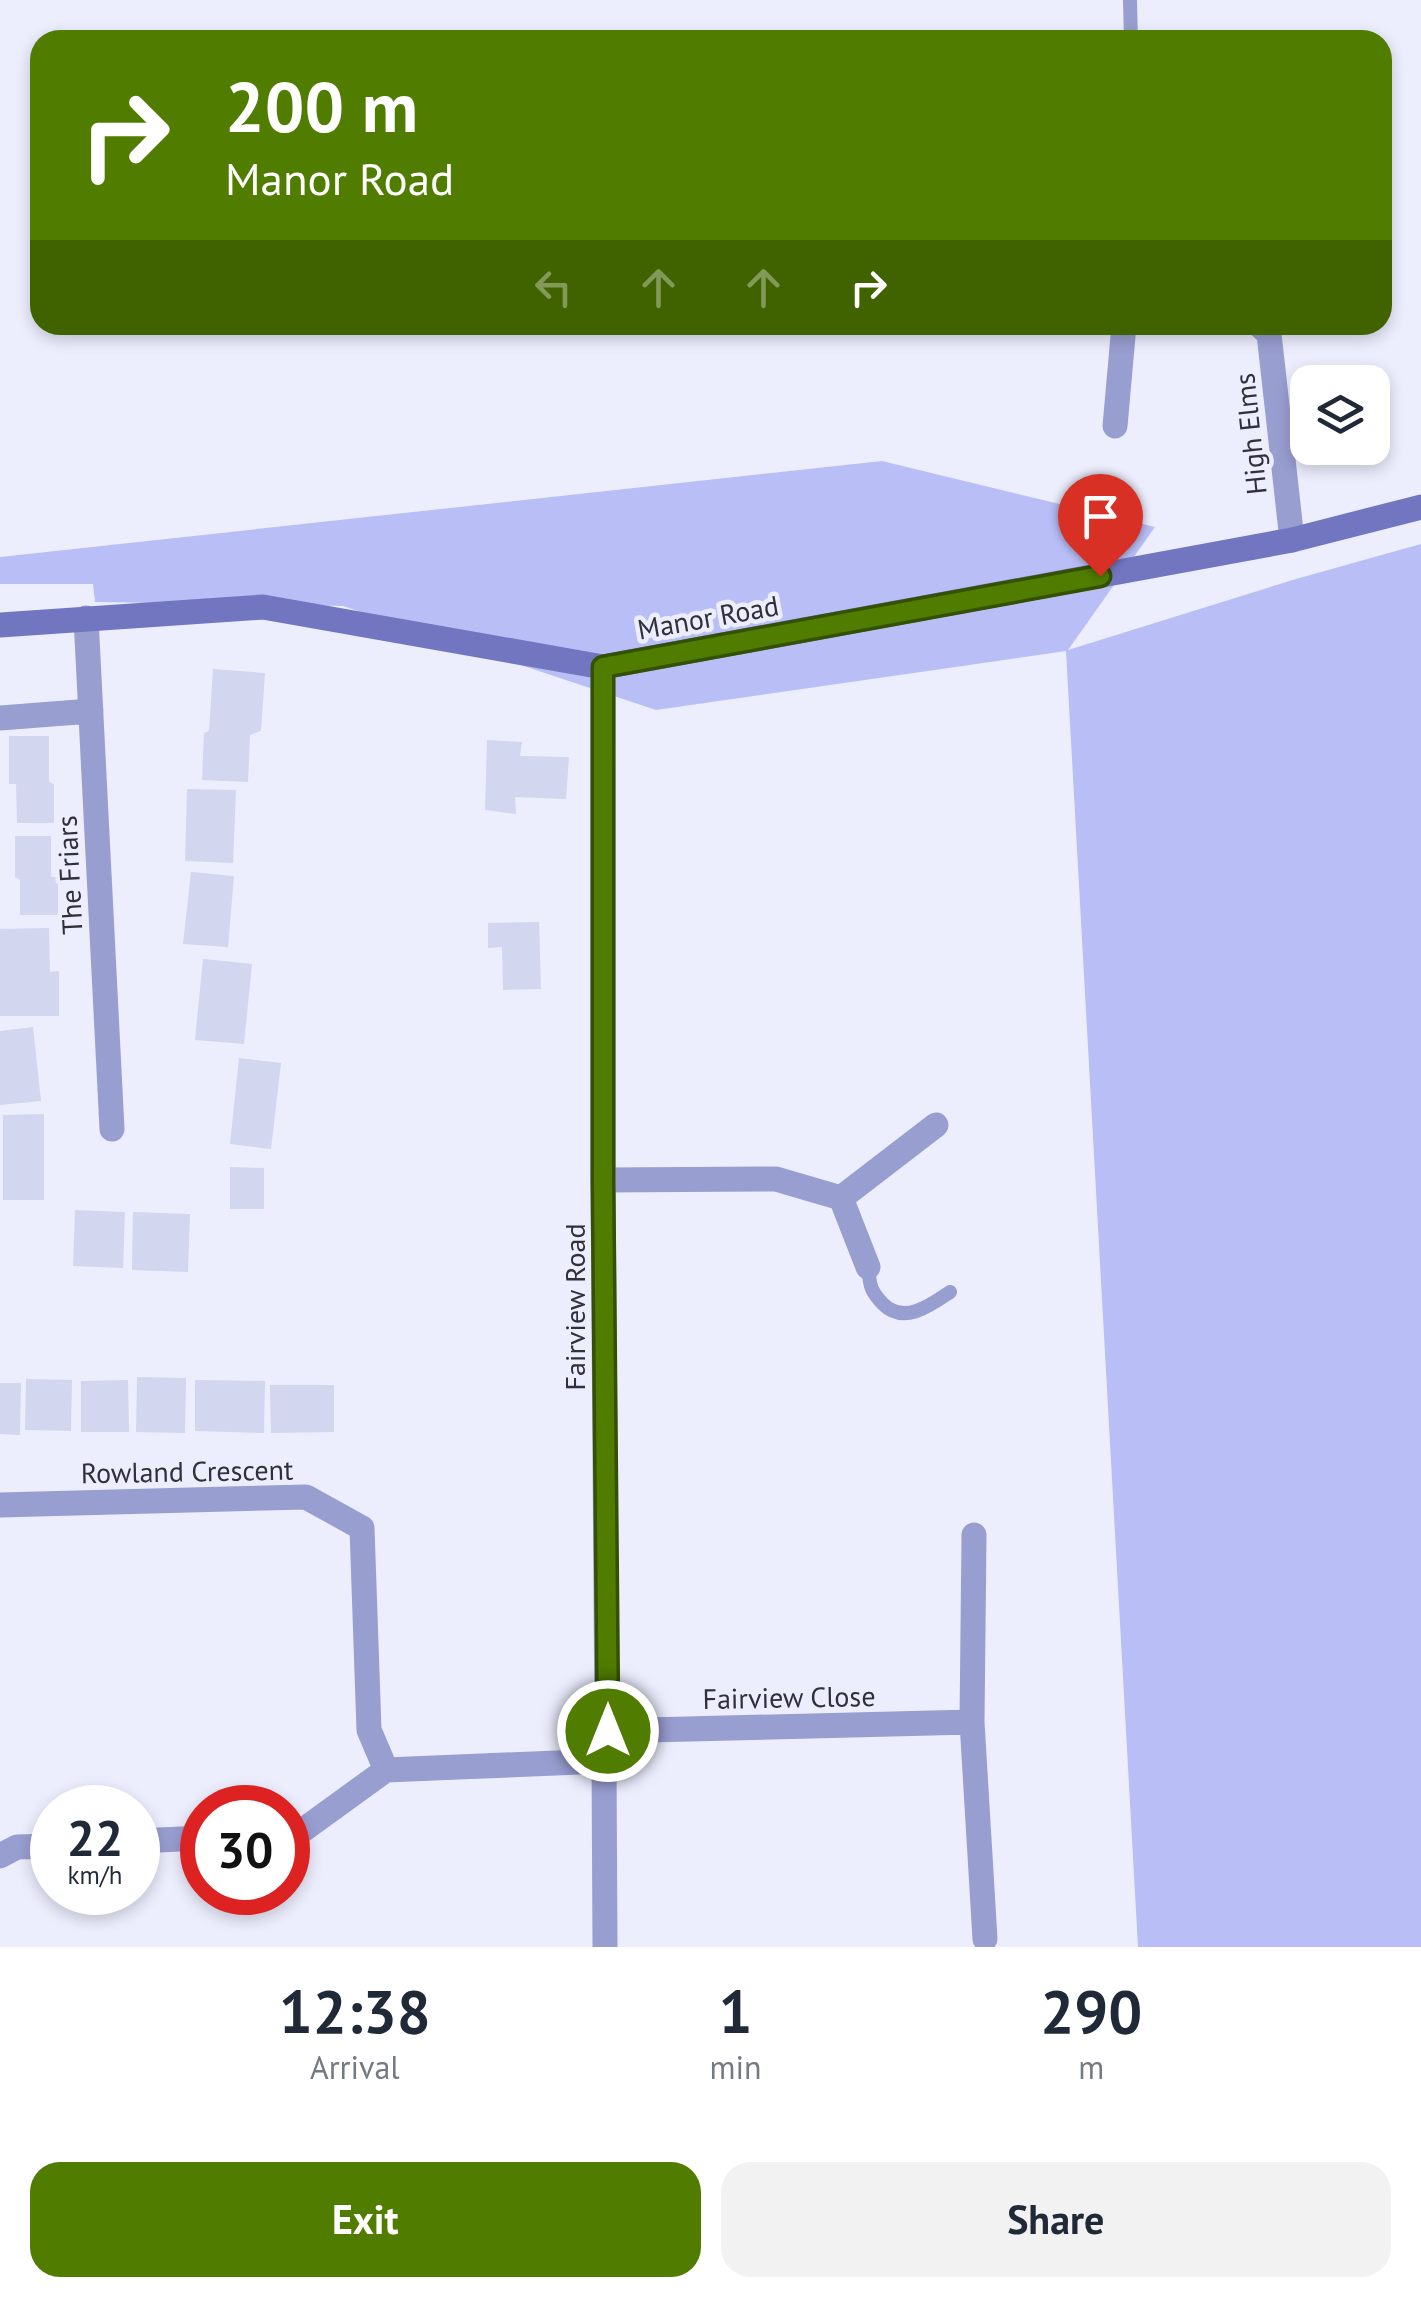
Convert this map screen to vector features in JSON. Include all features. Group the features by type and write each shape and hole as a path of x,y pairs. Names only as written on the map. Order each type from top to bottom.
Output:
{"main road":[{"name":"Manor Road","path":"0,624 263,606 603,667 1292,540 1421,507"}],"street":[{"path":"1115,426 1123,335"},
{"name":"High Elms","path":"1269,335 1292,540"},
{"name":"The Friars","path":"86,618 112,1130"},
{"name":"Fairview Road","path":"603,667 608,1731 604,1761 605,1947"},
{"path":"0,718 91,711"},
{"path":"841,1198 936,1125"},
{"path":"603,1180 776,1178 841,1198"},
{"path":"841,1198 868,1267"},
{"name":"Rowland Crescent","path":"0,1505 306,1497 362,1528 368,1730 386,1770"},
{"path":"974,1535 972,1722 986,1939"},
{"name":"Fairview Close","path":"608,1731 972,1722"},
{"path":"310,1825 386,1770 604,1761"},
{"path":"0,1856 30,1847"}],"lane":[{"path":"1130,0 1131,30"},
{"path":"868,1267 870,1290 890,1311 910,1314 950,1292"}],"shaded area":[{"path":"882,461 1155,527 1068,650 1421,544 1421,1947 1138,1947 1066,651 656,710 343,606 95,602 93,584 0,584 0,557"}],"building":[{"path":"213,669 265,673 261,731 250,735 248,782 202,780"},
{"path":"9,736 49,736 54,823 17,823 16,784 9,784"},
{"path":"487,740 522,742 520,756 569,757 566,799 515,797 516,814 485,810"},
{"path":"187,789 236,790 233,863 185,861"},
{"path":"15,836 51,836 51,877 58,877 58,915 20,915"},
{"path":"191,872 234,876 228,947 183,944"},
{"path":"539,922 541,989 503,990 502,947 488,948 488,923"},
{"path":"49,928 50,972 59,971 59,1016 0,1016 0,929"},
{"path":"203,959 252,964 244,1044 195,1040"},
{"path":"33,1027 41,1101 0,1105 0,1031"},
{"path":"239,1058 281,1063 271,1149 230,1144"},
{"path":"44,1114 44,1200 3,1200 3,1115"},
{"path":"230,1167 264,1168 264,1209 230,1209"},
{"path":"75,1210 125,1212 123,1268 73,1266"},
{"path":"133,1212 190,1214 188,1272 132,1270"},
{"path":"137,1377 186,1378 185,1433 136,1432"},
{"path":"26,1379 72,1380 71,1431 25,1430"},
{"path":"128,1380 129,1432 81,1432 81,1381"},
{"path":"195,1380 265,1381 264,1433 195,1431"},
{"path":"0,1383 21,1383 20,1435 0,1434"},
{"path":"270,1385 334,1385 334,1432 271,1433"}],"route":[{"path":"608,1731 603,667 1100,576"}]}
